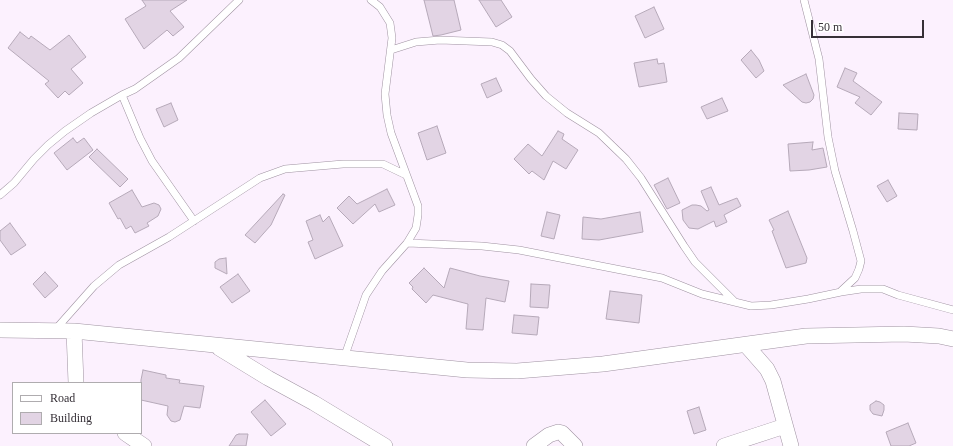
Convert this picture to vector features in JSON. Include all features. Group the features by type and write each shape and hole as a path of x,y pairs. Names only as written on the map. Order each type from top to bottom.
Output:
{"street":[{"path":"0,330 74,331 467,370 517,371 603,364 806,336 904,334 939,336 953,339"},
{"path":"74,331 76,382"},
{"path":"216,345 268,378 314,403 385,446"},
{"path":"746,345 770,374 776,390 791,446"},
{"path":"724,446 786,426"},
{"path":"534,446 549,435 558,432 562,433 575,446"},
{"path":"126,434 144,446"}],"lane":[{"path":"0,194 14,183 34,159 65,131 91,113 135,88 179,58 239,0"},
{"path":"344,358 366,295 382,271 408,243 416,228 418,206 391,133 387,115 385,94 392,38 390,23 380,7 371,0"},
{"path":"804,0 819,59 828,137 835,171 861,261 854,278 841,292"},
{"path":"391,50 416,42 440,40 492,42 502,45 510,51 531,80 546,96 567,113 599,133 626,159 641,178 695,262 734,302"},
{"path":"122,95 140,138 152,161 194,221"},
{"path":"54,330 83,297 119,265 169,237 260,178 285,169 344,164 383,164 406,175"},
{"path":"408,243 482,246 519,250 662,278 702,294 751,306 772,305 861,289 883,289 898,295 953,310"}],"building":[{"path":"142,0 187,0 170,11 184,27 173,36 167,30 144,49 125,19 146,6"},
{"path":"424,0 454,0 461,30 433,36"},
{"path":"479,0 501,0 512,17 496,27"},
{"path":"654,7 664,29 645,38 635,16"},
{"path":"20,32 29,39 31,36 50,50 69,35 86,57 71,69 83,83 69,95 65,91 58,98 45,84 49,81 8,48"},
{"path":"751,50 759,60 764,71 756,78 741,60"},
{"path":"657,59 658,64 664,63 667,82 639,87 634,63"},
{"path":"845,68 857,73 853,81 882,102 871,115 855,103 860,97 837,87"},
{"path":"806,74 814,95 810,102 806,103 802,102 783,85"},
{"path":"496,78 502,91 487,98 481,84"},
{"path":"722,98 728,111 707,119 701,107"},
{"path":"171,103 178,120 164,127 156,109"},
{"path":"899,113 918,114 917,130 898,129"},
{"path":"437,126 446,153 427,160 418,133"},
{"path":"558,131 564,134 562,139 578,150 566,169 553,161 544,180 532,171 529,174 514,159 528,144 542,156"},
{"path":"73,138 77,143 84,138 93,150 67,170 54,153"},
{"path":"813,142 812,150 823,148 827,167 790,171 788,144"},
{"path":"97,149 128,179 120,187 89,157"},
{"path":"668,178 680,203 667,209 654,185"},
{"path":"888,180 897,196 887,202 877,186"},
{"path":"711,187 719,205 737,198 741,206 724,215 727,222 716,227 714,221 698,229 689,228 683,220 682,210 692,205 696,205 701,206 707,211 709,210 701,191"},
{"path":"387,189 395,205 379,212 375,204 353,224 337,208 349,196 357,204"},
{"path":"132,190 142,207 154,203 159,205 161,209 158,216 147,223 149,226 135,233 131,226 126,229 120,218 118,219 109,203"},
{"path":"283,194 285,195 271,225 255,243 245,235"},
{"path":"788,211 807,258 806,263 786,268 772,231 774,230 769,220"},
{"path":"547,212 560,215 554,239 541,236"},
{"path":"640,212 643,232 599,240 582,239 583,217 601,219"},
{"path":"320,215 323,222 329,216 343,246 315,259 308,242 313,240 306,221"},
{"path":"10,223 26,245 11,255 0,240 0,231"},
{"path":"226,258 227,274 215,268 215,262 219,259"},
{"path":"424,268 444,288 450,268 480,276 509,281 505,302 486,298 483,330 466,329 468,304 433,295 426,303 412,289 413,287 409,283"},
{"path":"45,272 58,286 45,298 33,284"},
{"path":"238,274 250,291 232,303 220,287"},
{"path":"531,284 550,285 548,308 530,307"},
{"path":"610,291 642,295 639,323 606,319"},
{"path":"514,315 539,317 537,335 512,333"},
{"path":"143,370 166,375 166,378 180,380 179,383 204,386 200,408 184,406 180,420 175,422 171,421 167,415 168,406 142,400 141,380"},
{"path":"265,400 286,424 271,436 251,412"},
{"path":"876,401 884,405 882,416 873,414 870,410 870,405"},
{"path":"699,407 706,430 694,434 687,411"},
{"path":"908,423 916,443 909,446 891,446 886,432"},
{"path":"248,434 246,446 229,446 236,435"}]}
